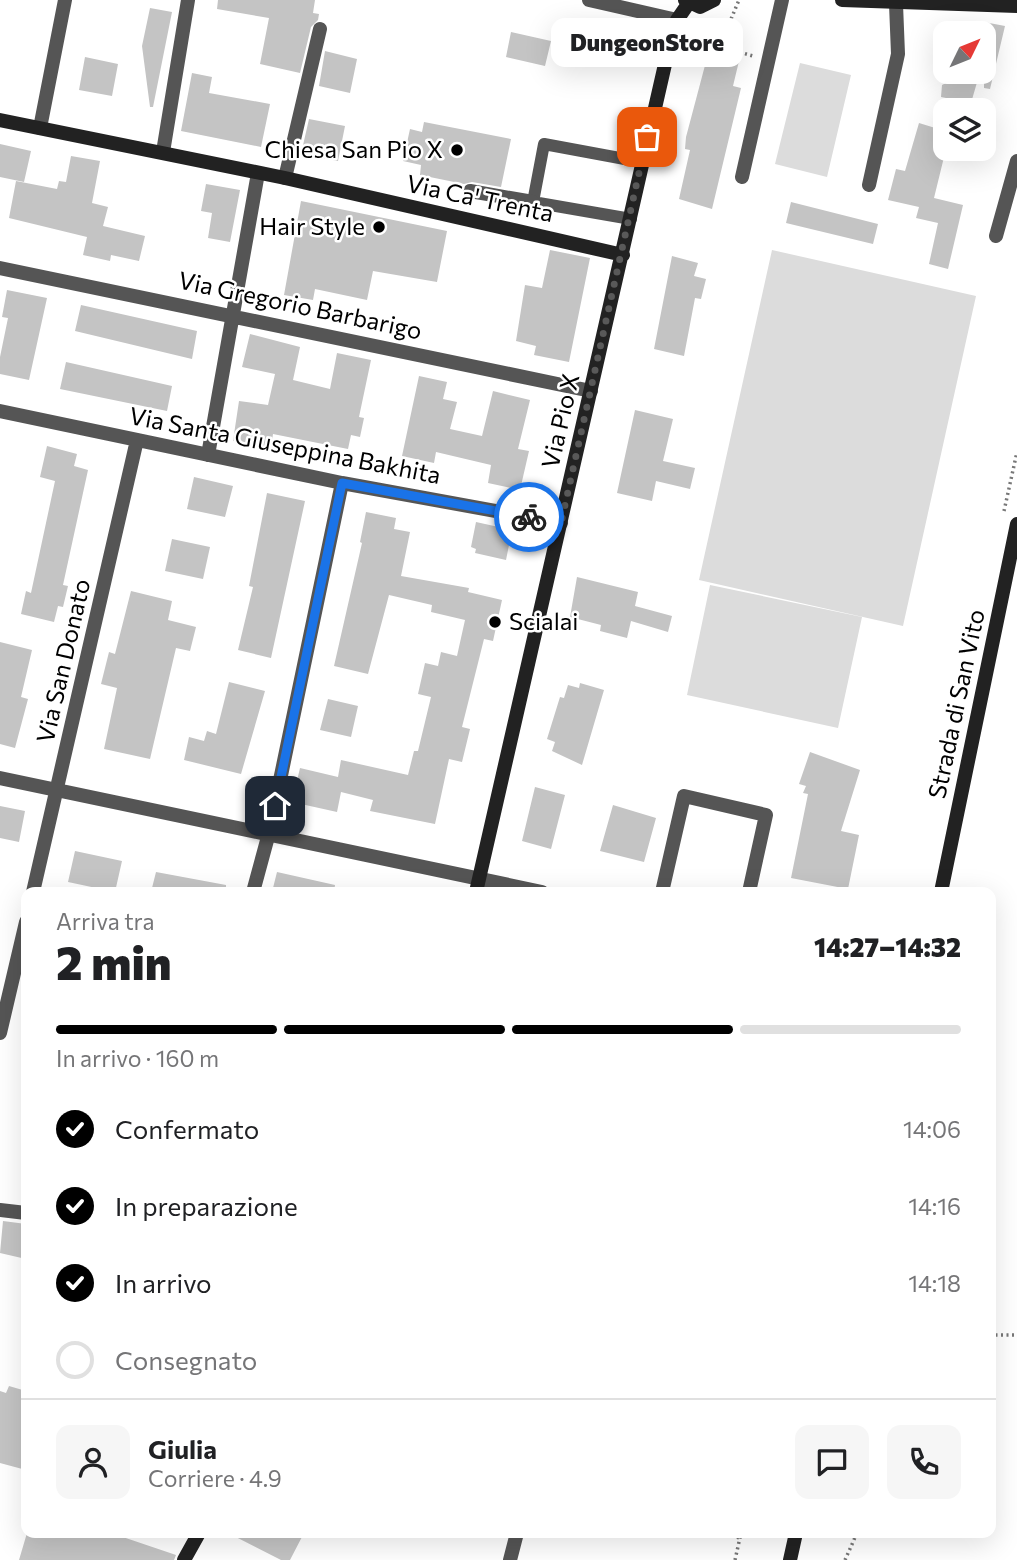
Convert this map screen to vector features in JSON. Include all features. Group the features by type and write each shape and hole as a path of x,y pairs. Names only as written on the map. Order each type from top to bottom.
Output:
{"street":[{"path":"40,128 65,0"},
{"path":"163,152 188,0"},
{"path":"589,0 677,20"},
{"name":"Via Pio X","path":"477,886 671,38 687,2 700,7 714,0"},
{"path":"742,177 782,0"},
{"path":"842,0 997,8 1017,6"},
{"path":"869,185 898,54 896,2"},
{"path":"997,8 1017,13"},
{"path":"285,178 320,29"},
{"name":"Via Ca' Trenta","path":"0,120 285,178 623,255"},
{"path":"996,236 1017,161"},
{"path":"208,455 258,173"},
{"path":"470,191 533,202"},
{"name":"Via Gregorio Barbarigo","path":"0,268 591,391"},
{"name":"Via Santa Giuseppina Bakhita","path":"0,411 342,483 561,523"},
{"name":"Via San Donato","path":"34,887 137,440"},
{"path":"254,887 269,832 342,483"},
{"name":"Strada di San Vito","path":"942,887 1017,524"},
{"path":"0,778 269,832 477,886"},
{"path":"665,887 684,796 766,815 750,887"},
{"path":"0,1033 21,943"},
{"path":"0,1210 21,1212"},
{"path":"184,1560 196,1538"},
{"path":"510,1560 516,1538"},
{"path":"790,1560 795,1538"}],"lane":[{"path":"631,219 533,202 544,144 641,162"}],"path":[{"path":"708,43 729,24 739,0"},
{"path":"671,38 708,43 768,60"},
{"path":"996,1335 1017,1335"},
{"path":"735,1560 740,1538"},
{"path":"845,1560 856,1538"}],"shaded area":[{"path":"800,63 851,75 827,177 775,164"},
{"path":"772,250 976,296 903,626 699,580"},
{"path":"710,585 862,617 838,728 687,695"}],"building":[{"path":"218,0 315,0 313,13 319,14 318,20 311,27 300,73 260,64 269,18 217,9"},
{"path":"150,8 172,12 153,107 150,107 142,46"},
{"path":"996,24 1005,26 996,64"},
{"path":"511,32 551,41 545,66 506,57"},
{"path":"325,51 357,59 350,93 319,86"},
{"path":"708,54 739,61 733,86 741,88 712,209 679,199 690,150 685,149 686,137"},
{"path":"85,57 118,64 112,96 79,90"},
{"path":"192,73 212,77 209,93 270,104 261,147 181,131"},
{"path":"977,84 972,98 941,97 942,85"},
{"path":"309,119 345,126 338,161 301,154"},
{"name":"Chiesa San Pio X","path":"424,122 511,139 501,187 472,182 464,184 420,175 421,165 403,161 410,129 422,132"},
{"path":"919,123 933,127 933,161 943,161 934,198 963,205 948,269 929,264 938,223 916,218 919,207 888,200 896,169 905,171"},
{"path":"0,144 31,151 24,182 0,177"},
{"path":"71,156 100,161 92,203 108,207 103,226 145,236 139,261 111,255 110,261 83,255 87,237 9,218 16,181 57,189 59,181 66,182"},
{"path":"206,184 240,190 230,242 208,238 212,213 201,211"},
{"path":"301,201 447,231 437,282 373,271 367,300 315,289 313,300 284,295"},
{"path":"791,202 878,224 873,244 786,223"},
{"path":"550,250 590,258 569,362 534,355 536,346 516,341 525,285 542,288"},
{"path":"672,256 698,263 694,276 706,279 701,299 695,298 684,356 654,349"},
{"path":"7,290 47,298 29,380 0,374 0,357 8,318 2,317"},
{"path":"81,305 197,331 192,359 75,331"},
{"path":"250,334 300,347 293,380 330,389 337,353 371,360 359,417 364,418 360,437 351,435 348,449 273,434 271,447 233,441 239,401 268,405 275,374 242,367"},
{"path":"66,362 172,386 167,411 60,389"},
{"path":"419,376 447,382 443,399 457,402 450,429 482,436 493,391 530,400 518,449 529,451 520,490 488,483 491,465 436,452 434,463 402,456"},
{"path":"635,410 673,419 663,461 695,468 690,489 656,481 652,501 617,493"},
{"path":"47,446 77,454 74,466 88,470 63,585 68,586 63,607 58,606 54,622 21,614 26,591 31,593 55,481 40,477"},
{"path":"194,477 233,486 225,517 187,509"},
{"path":"267,493 305,501 271,658 238,650 253,587 249,586"},
{"path":"366,512 396,518 394,529 410,532 401,576 469,588 468,592 502,600 493,641 484,639 462,727 470,729 462,762 449,759 435,824 370,811 373,800 341,792 337,812 292,802 300,768 338,777 341,760 408,775 414,751 418,751 431,697 418,694 425,663 438,666 441,652 457,656 465,620 431,612 432,605 389,595 368,674 334,666 362,543 360,542"},
{"path":"476,522 512,530 506,560 475,553 476,549 471,547"},
{"path":"172,539 210,547 203,579 165,571"},
{"path":"577,577 638,592 635,606 672,616 668,632 631,621 627,638 600,631 601,625 570,617"},
{"path":"131,591 172,601 168,620 196,627 190,651 176,648 150,759 104,749 117,688 101,684 109,652 115,654"},
{"path":"0,642 32,650 21,697 28,699 15,748 0,744"},
{"path":"229,682 265,691 241,774 184,760 189,737 204,741 207,731 216,734"},
{"path":"580,683 604,690 582,765 552,751 555,742 547,739 560,697 564,698 568,685 579,688"},
{"path":"328,699 358,706 351,737 320,730"},
{"path":"810,752 860,770 841,831 859,835 848,887 791,878 808,794 803,793 806,786 799,784"},
{"path":"535,787 565,795 551,849 522,841"},
{"path":"613,805 656,818 644,862 600,851"},
{"path":"0,806 25,811 19,842 0,838"},
{"path":"75,851 122,861 116,887 92,887 68,882"},
{"path":"156,872 226,885 226,887 152,887"},
{"path":"277,872 335,885 335,887 273,887"},
{"path":"3,1221 21,1223 21,1258 0,1253"},
{"path":"9,1386 21,1390 21,1469 0,1463 0,1391 6,1393"},
{"path":"26,1538 126,1538 176,1555 174,1560 19,1560"},
{"path":"238,1538 301,1538 290,1560 281,1560"}],"way so far":[{"path":"529,517 561,523 623,255 647,137"}],"place":[{"name":"DungeonStore","path":"647,137"},
{"name":"Chiesa San Pio X","path":"457,150"},
{"name":"Hair Style","path":"379,227"},
{"name":"Scialai","path":"495,622"}],"route":[{"path":"275,806 342,483 529,517"}]}
